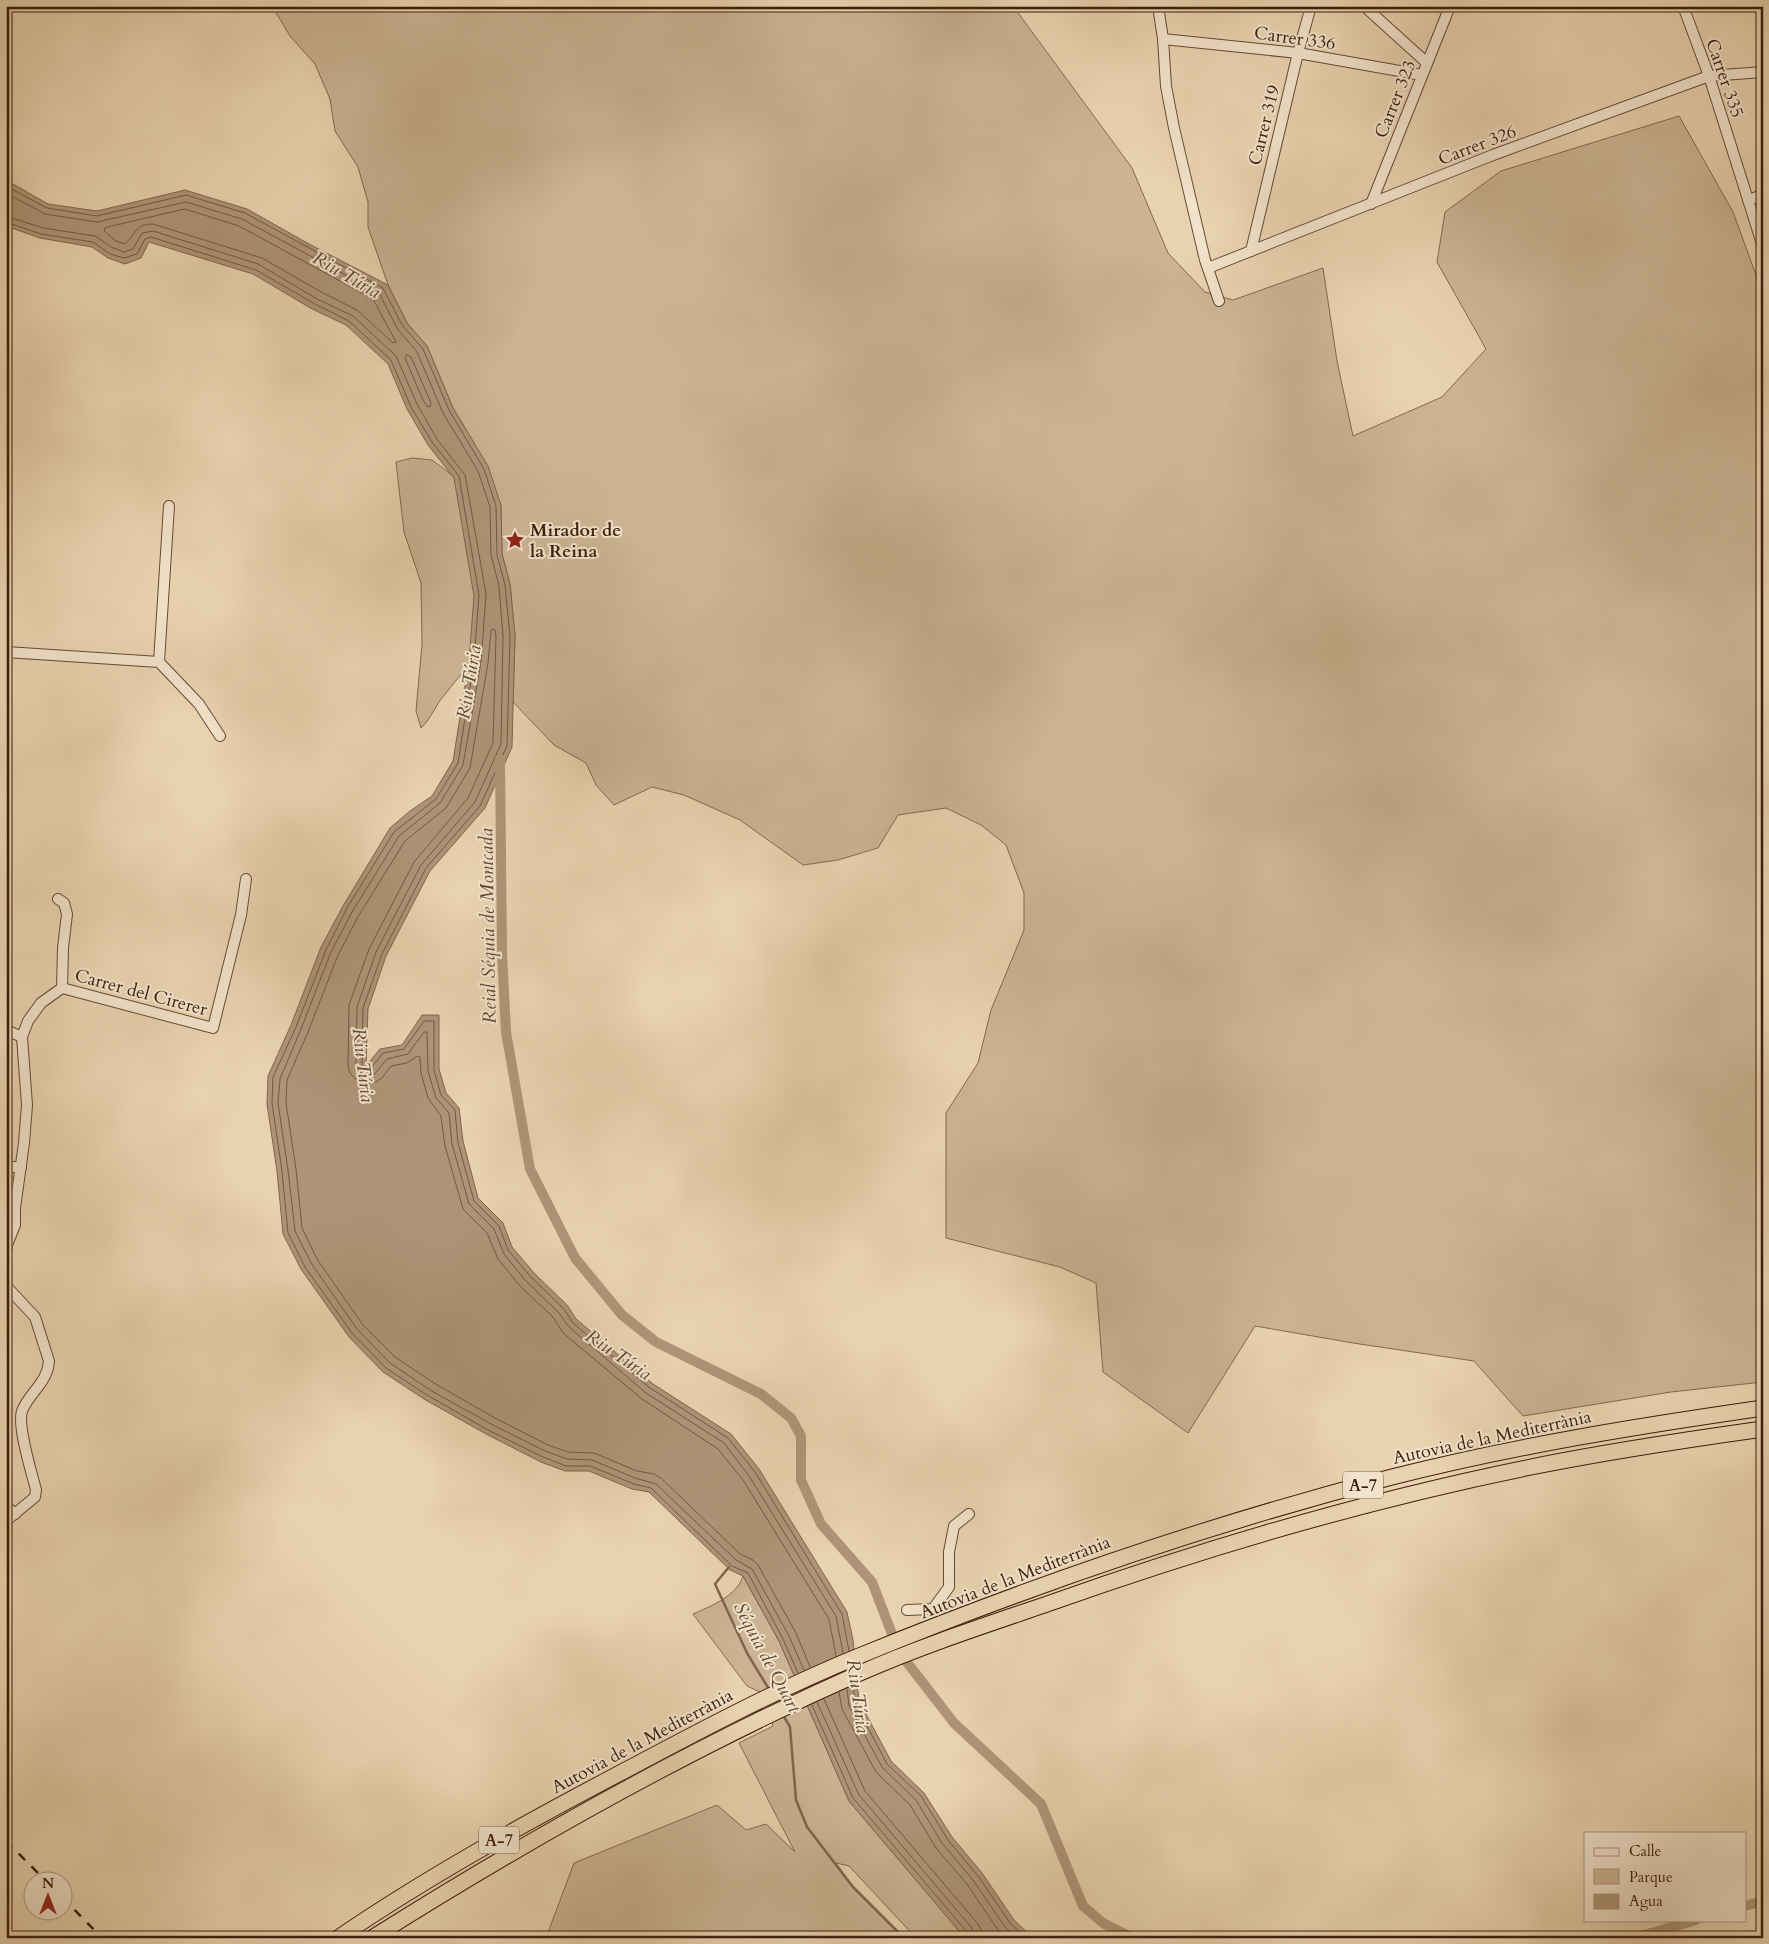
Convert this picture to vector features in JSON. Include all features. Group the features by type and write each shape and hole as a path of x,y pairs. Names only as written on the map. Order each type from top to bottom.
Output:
{"highway":[{"name":"Autovia de la Mediterrània","path":"338,1938 439,1874 575,1796 752,1705 857,1656 1113,1559 1240,1518 1394,1477 1520,1448 1661,1422 1763,1408"},
{"name":"Autovia de la Mediterrània","path":"372,1938 450,1889 672,1764 756,1720 864,1671 981,1627 1119,1578 1236,1542 1399,1498 1526,1468 1666,1443 1763,1429"}],"street":[{"path":"1158,6 1169,102 1208,268 1219,300"},
{"name":"Carrer 319","path":"1250,251 1298,53 1312,6"},
{"path":"1364,6 1427,63"},
{"name":"Carrer 323","path":"1371,204 1450,6"},
{"name":"Carrer 335","path":"1682,6 1709,76 1763,247"},
{"name":"Carrer 336","path":"1163,39 1298,53 1422,75"},
{"name":"Carrer 326","path":"1208,268 1493,155 1709,76 1763,72"},
{"path":"1748,200 1763,195"},
{"path":"160,662 169,506"},
{"path":"6,652 160,662 199,704 220,736"},
{"name":"Carrer del Cirerer","path":"62,988 213,1028 241,915 246,879"},
{"path":"6,1254 7,1245 15,1225 15,1208 27,1106 22,1037 28,1021 41,1003 62,988 63,948 67,914 64,903 58,899"},
{"path":"6,1030 22,1037"},
{"path":"6,1167 20,1166"},
{"path":"6,1285 35,1317 49,1361 45,1379 25,1406 21,1420 36,1490 35,1497 6,1521"},
{"path":"6,1506 15,1514"},
{"path":"906,1610 933,1609 949,1587 949,1552 954,1526 969,1514"}],"green space":[{"path":"272,6 1013,6 1132,168 1168,253 1205,292 1233,300 1323,268 1337,361 1353,436 1442,397 1486,349 1437,262 1445,212 1501,171 1679,116 1733,212 1763,294 1763,1382 1671,1392 1523,1416 1474,1361 1255,1326 1188,1433 1103,1372 1096,1283 1060,1267 946,1238 946,1113 978,1063 991,1010 1024,930 1024,893 1006,845 981,825 946,808 898,815 878,848 838,860 803,865 740,820 684,795 652,787 614,805 596,785 586,763 554,745 513,702 515,636 510,584 502,554 501,505 474,443 453,408 427,346 407,323 388,285 368,227 368,202 358,167 335,131 330,99 315,64 290,36"},
{"path":"412,458 432,460 461,482 477,556 477,661 452,686 421,728 416,711 422,644 421,583 404,532 396,462"},
{"path":"743,1576 779,1641 849,1801 965,1938 916,1938 849,1866 836,1863 853,1887 905,1938 821,1938 813,1931 809,1938 546,1938 574,1863 717,1805 746,1830 766,1824 795,1852 739,1743 773,1726 762,1693 747,1686 693,1614 729,1595 740,1583"}],"water":[{"name":"Riu Túria","path":"6,180 48,204 97,211 185,190 247,209 388,285 407,323 427,346 453,408 488,466 501,505 502,554 510,584 515,636 512,747 485,808 430,871 386,956 368,1009 366,1066 380,1049 402,1045 422,1015 439,1015 439,1069 446,1093 459,1108 463,1141 478,1198 503,1223 512,1247 534,1273 567,1305 576,1319 653,1384 731,1434 759,1469 847,1612 853,1640 859,1701 891,1761 924,1793 952,1837 982,1873 1014,1920 1033,1938 965,1938 849,1801 779,1641 743,1576 730,1570 649,1492 632,1489 589,1471 565,1471 541,1462 424,1399 383,1372 349,1337 301,1269 283,1234 277,1171 267,1104 268,1076 291,1025 321,947 343,906 390,828 432,796 453,761 469,661 474,596 454,478 428,445 407,409 388,364 346,325 312,309 253,274 149,242 141,258 125,264 108,258 92,247 40,238 6,226"}],"waterway":[{"name":"Reial Séquia de Montcada","path":"500,759 502,953 506,1032 530,1169 575,1258 622,1315 656,1342 761,1394 791,1418 801,1436 801,1480 821,1524 872,1582 899,1652 954,1723 1041,1804 1083,1906 1103,1923 1133,1938"},
{"name":"Séquia de Quart","path":"729,1567 715,1584 747,1653 770,1691"},
{"name":"Séquia de Quart","path":"783,1715 790,1727 796,1800 807,1827 853,1887 904,1938"},
{"name":"Reial Séquia de Montcada","path":"1746,1906 1763,1901"},
{"name":"Reial Séquia de Montcada","path":"1634,1938 1689,1922"}],"railway":[{"path":"6,1841 37,1872"},
{"path":"72,1907 102,1938"}],"place":[{"name":"Mirador de la Reina","path":"515,540"}]}
